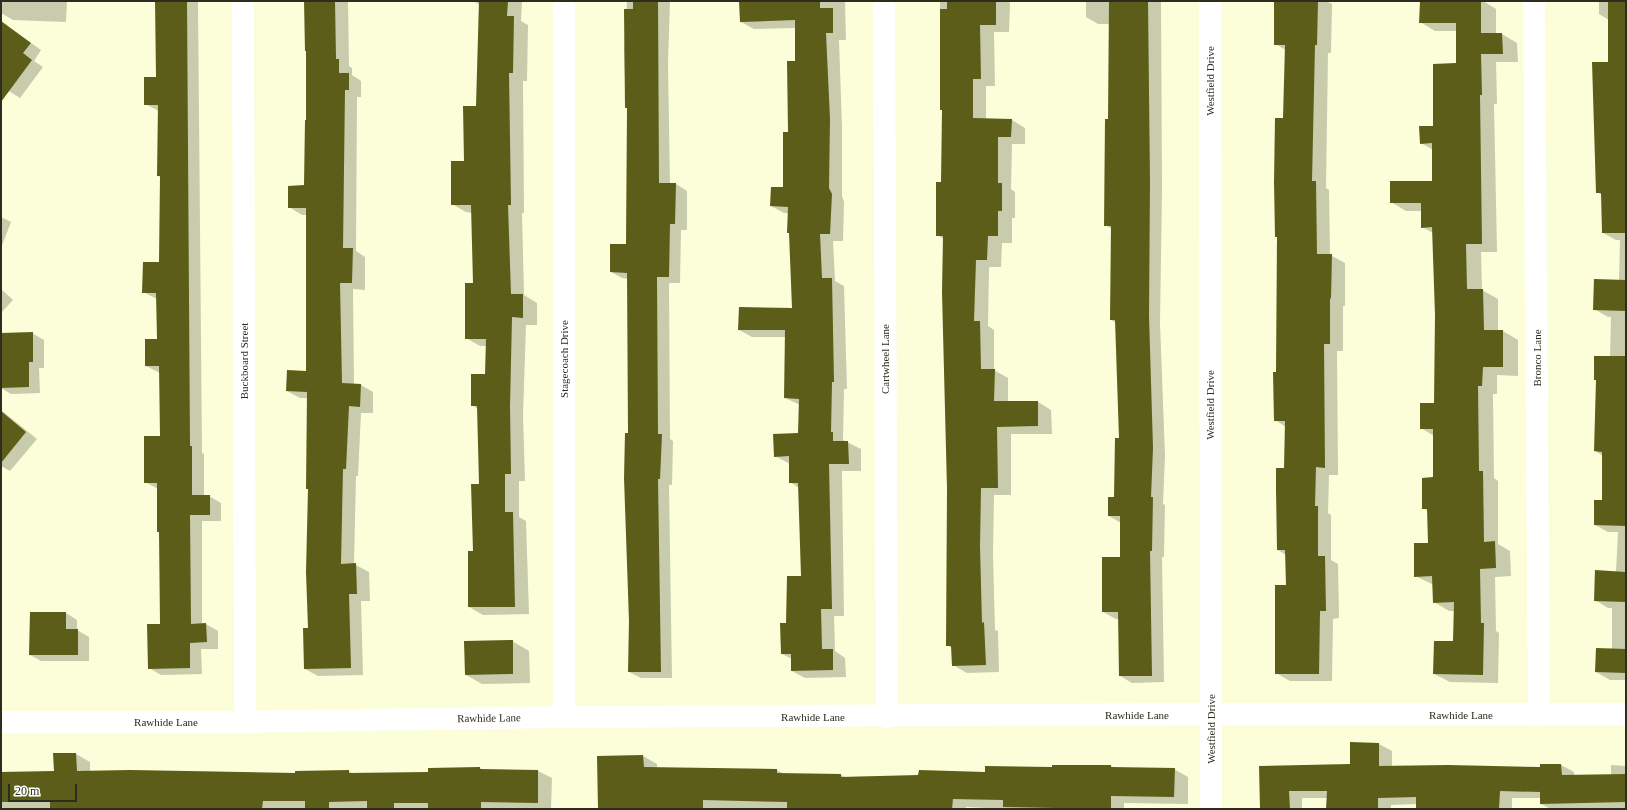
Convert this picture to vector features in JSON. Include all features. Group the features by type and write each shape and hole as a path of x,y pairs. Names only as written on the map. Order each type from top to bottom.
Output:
{"street":[{"name":"Buckboard Street","path":"243,1 245,722"},
{"name":"Stagecoach Drive","path":"564,1 564,717"},
{"name":"Cartwheel Lane","path":"884,1 887,717"},
{"name":"Westfield Drive","path":"1210,1 1211,809"},
{"name":"Bronco Lane","path":"1534,1 1539,715"},
{"name":"Rawhide Lane","path":"1,722 245,722 564,717 1626,714"}],"building":[{"path":"155,1 187,1 190,446 192,446 192,495 210,495 210,515 190,515 191,624 206,623 207,642 190,643 190,668 148,669 147,624 160,624 157,483 144,483 144,436 160,436 159,366 145,366 145,339 157,339 156,293 142,293 143,262 159,262 160,176 157,176 158,105 144,105 144,77 156,77"},
{"path":"304,1 335,1 336,59 339,59 339,73 349,73 349,90 345,90 343,248 353,248 352,283 340,283 342,383 361,384 360,407 349,406 346,469 343,469 341,564 356,563 357,594 349,594 351,668 304,669 303,628 308,628 306,572 308,489 306,489 307,392 286,391 287,370 306,371 306,208 288,208 288,186 304,185 306,51"},
{"path":"479,1 508,1 507,16 514,16 513,73 509,73 511,205 508,205 511,294 523,294 523,318 512,317 510,406 511,474 505,474 505,512 513,512 515,607 468,607 468,551 473,551 471,484 479,484 477,406 471,406 471,374 485,374 486,339 465,339 465,283 473,283 471,205 451,205 451,161 464,161 463,106 476,106"},
{"path":"633,1 658,1 659,183 676,183 675,224 670,224 669,277 657,277 658,434 662,434 660,479 658,479 661,672 628,672 629,621 624,478 625,433 628,433 627,273 610,272 610,244 626,244 627,108 625,108 624,9 633,9"},
{"path":"739,1 820,1 820,8 833,8 833,33 826,33 830,119 829,188 832,194 830,234 820,234 822,278 832,278 834,382 832,382 831,432 833,432 833,441 848,441 849,464 829,464 832,609 821,609 822,649 833,649 833,670 791,671 791,654 781,654 780,623 786,623 787,576 801,576 798,483 789,483 789,456 774,457 773,434 798,433 799,399 784,398 785,330 738,330 739,307 792,308 789,233 787,233 788,207 770,206 771,187 783,187 783,132 788,132 787,61 795,61 795,20 740,22"},
{"path":"947,1 996,1 996,25 980,25 981,79 973,79 973,118 1012,119 1011,137 998,137 998,183 1002,183 1002,211 998,211 998,236 988,236 987,260 976,260 974,321 980,321 981,369 995,369 994,401 1038,401 1038,426 997,427 998,488 981,488 980,547 982,623 984,622 986,665 952,666 951,646 946,646 947,489 942,292 943,236 936,236 936,182 941,182 942,110 940,110 940,9 947,9"},
{"path":"1109,1 1148,1 1150,182 1149,316 1153,448 1151,497 1153,497 1152,551 1150,551 1152,676 1119,676 1118,612 1102,612 1102,557 1120,557 1120,516 1108,516 1108,497 1114,497 1115,438 1119,438 1115,320 1110,320 1111,226 1104,226 1105,119 1108,119"},
{"path":"1274,1 1318,1 1317,45 1315,45 1312,181 1316,181 1317,254 1332,254 1330,344 1324,344 1325,468 1316,467 1315,506 1318,506 1318,556 1325,556 1326,611 1320,611 1319,674 1275,674 1275,585 1286,585 1285,550 1277,550 1276,490 1276,468 1284,468 1285,421 1274,421 1273,372 1276,372 1277,237 1275,237 1274,182 1275,118 1283,118 1285,45 1274,45"},
{"path":"1420,1 1481,1 1481,33 1502,33 1503,54 1481,54 1482,95 1480,95 1482,244 1466,244 1467,289 1483,289 1484,330 1503,330 1503,367 1483,367 1482,386 1478,386 1479,471 1483,471 1484,542 1495,541 1496,568 1480,569 1481,623 1484,623 1483,675 1433,674 1434,641 1453,641 1454,602 1433,603 1432,576 1414,577 1414,543 1428,543 1427,509 1422,509 1422,478 1433,477 1433,429 1420,429 1420,403 1434,403 1435,315 1432,227 1421,228 1421,203 1390,203 1390,181 1432,181 1432,143 1420,144 1419,126 1433,126 1433,64 1456,63 1456,23 1419,23"},
{"path":"1608,1 1626,1 1626,233 1602,233 1601,193 1596,193 1592,62 1608,62"},
{"path":"1,21 31,43 23,53 32,60 1,102"},
{"path":"1594,279 1626,280 1626,311 1593,310"},
{"path":"33,332 33,362 29,362 29,387 1,388 1,333"},
{"path":"1594,356 1626,356 1626,526 1594,525 1594,500 1602,500 1602,452 1594,451 1596,380 1594,380"},
{"path":"1,411 26,432 1,463"},
{"path":"1595,570 1626,572 1626,602 1594,601"},
{"path":"30,612 66,612 66,629 78,629 78,655 29,655"},
{"path":"513,640 513,674 465,675 464,641"},
{"path":"1596,648 1626,649 1626,673 1595,672"},
{"path":"1350,742 1379,743 1379,766 1448,765 1540,767 1540,764 1561,764 1562,775 1626,774 1626,802 1540,804 1540,792 1500,791 1499,809 1416,809 1416,797 1378,798 1378,809 1326,809 1327,791 1289,791 1290,809 1260,809 1259,766 1350,764"},
{"path":"53,753 76,753 77,771 130,770 295,773 295,771 349,770 349,773 428,772 428,768 480,767 480,769 538,770 538,803 481,802 481,809 428,809 428,803 394,803 394,809 367,809 367,801 329,802 329,809 305,809 305,801 263,801 262,809 50,809 50,802 1,802 1,772 54,771"},
{"path":"643,755 644,767 777,769 777,773 841,774 841,777 918,775 919,770 985,772 985,766 1052,767 1052,765 1111,765 1111,767 1175,768 1174,797 1111,796 1111,809 1003,807 1003,800 953,799 952,809 787,808 787,802 703,800 703,809 598,809 597,756"}]}
